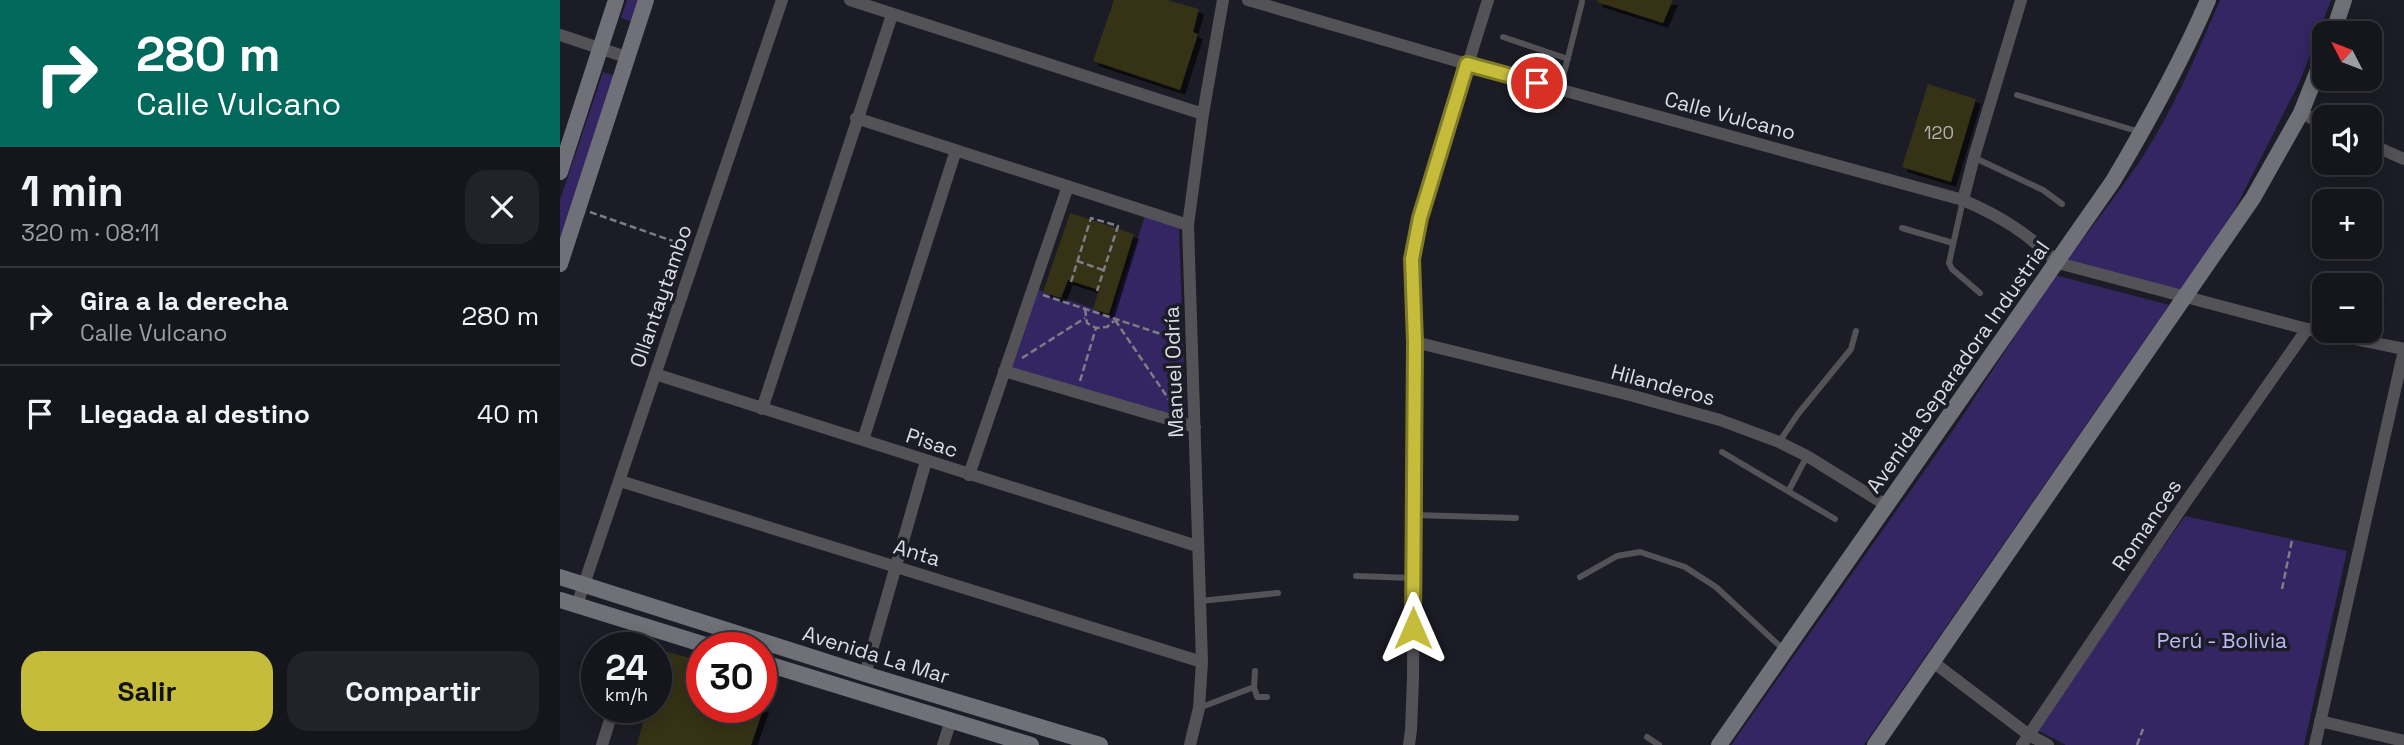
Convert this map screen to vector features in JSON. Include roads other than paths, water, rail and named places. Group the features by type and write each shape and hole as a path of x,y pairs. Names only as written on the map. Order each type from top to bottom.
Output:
{"main road":[{"path":"560,172 616,0"},
{"path":"560,264 646,0"},
{"name":"Avenida Separadora Industrial","path":"1719,745 2113,181 2188,47 2208,0"},
{"path":"2337,21 2344,0"},
{"path":"1875,745 2253,198 2301,113 2312,85"},
{"name":"Avenida La Mar","path":"560,577 1100,745"},
{"path":"560,600 686,639"},
{"name":"Avenida La Mar","path":"777,667 1031,745"}],"street":[{"name":"Ollantaytambo","path":"578,605 782,0"},
{"path":"849,0 1203,114"},
{"name":"Manuel Odría","path":"1190,745 1199,708 1202,662 1188,225 1203,114 1223,0"},
{"name":"Calle Vulcano","path":"1248,0 1271,3 1467,64 1964,200 2003,218 2034,240 2058,262 2307,329 2404,350"},
{"path":"1409,745 1413,679 1415,342 1412,259 1420,218 1488,0"},
{"path":"1964,200 2021,0"},
{"path":"762,409 892,15"},
{"path":"560,35 626,57"},
{"path":"2301,113 2312,118"},
{"path":"856,118 1188,225"},
{"path":"2382,149 2404,159"},
{"path":"863,440 956,150"},
{"path":"969,475 1068,186"},
{"name":"Romances","path":"2026,740 2183,506 2307,329"},
{"name":"Hilanderos","path":"1415,342 1720,420 1779,442 1807,456 1886,505"},
{"path":"2315,745 2404,350"},
{"path":"1004,371 1195,427"},
{"name":"Pisac","path":"655,374 1197,546"},
{"path":"865,674 926,461"},
{"name":"Anta","path":"620,481 1202,662"},
{"path":"638,632 640,624"},
{"path":"1933,662 2026,740 2048,745"},
{"path":"943,745 951,720"},
{"path":"2320,721 2404,741"},
{"path":"602,745 609,723"}],"lane":[{"path":"1560,89 1582,2"},
{"path":"1503,37 1568,59"},
{"path":"2017,95 2142,133"},
{"path":"1974,158 2043,190 2062,204"},
{"path":"1964,200 1949,263 1951,269 1980,293"},
{"path":"1902,228 1953,243"},
{"path":"1779,442 1798,414 1851,349 1856,331"},
{"path":"1722,452 1835,519"},
{"path":"1789,490 1807,456"},
{"path":"1414,515 1516,518"},
{"path":"1580,577 1618,556 1640,552 1685,567 1716,587 1785,651"},
{"path":"1356,576 1413,578"},
{"path":"1200,601 1278,593"},
{"path":"1255,671 1254,687 1259,698 1267,697"},
{"path":"1199,708 1254,687"},
{"path":"1647,737 1659,745"}],"park label":[{"name":"Perú - Bolivia","path":"2222,641"}]}
